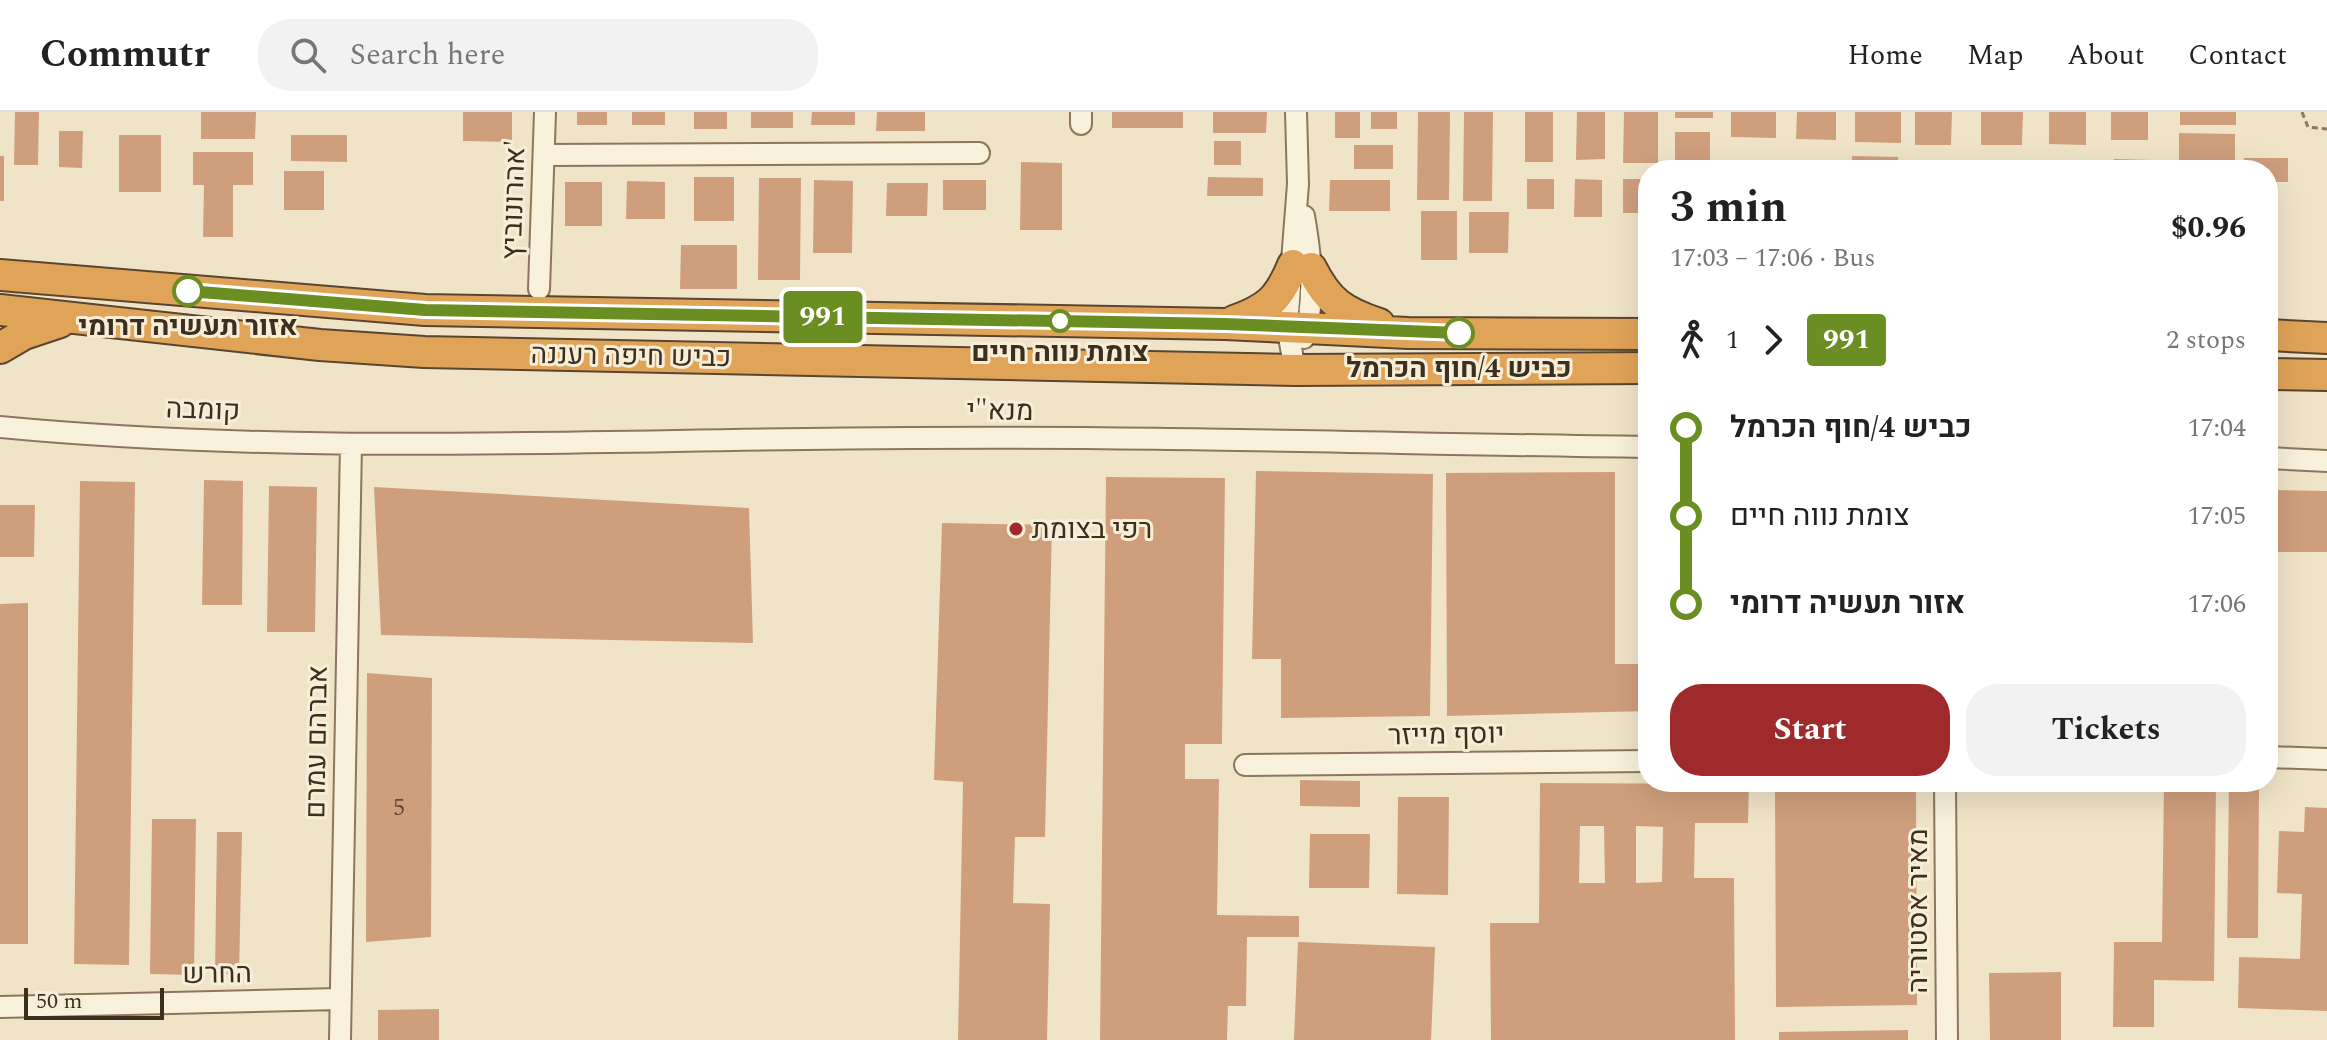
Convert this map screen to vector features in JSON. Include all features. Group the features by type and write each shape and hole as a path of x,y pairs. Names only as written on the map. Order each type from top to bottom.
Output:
{"highway":[{"path":"1225,324 1257,313 1275,300 1302,266 1335,303 1356,317 1408,333"},
{"name":"כביש חיפה רעננה","path":"0,275 425,310 1225,324 1408,333 1638,334"},
{"name":"כביש חיפה רעננה","path":"0,310 320,345 424,352 1295,370 1638,368"},
{"path":"0,348 38,328 72,318"},
{"path":"2278,336 2327,338"},
{"path":"2278,374 2327,375"}],"street":[{"name":"אהרונוביץ'","path":"539,289 545,112"},
{"path":"1295,370 1302,266 1296,112"},
{"path":"545,155 979,153"},
{"name":"קומבה","path":"0,414 52,432"},
{"name":"קומבה","path":"0,427 52,432 351,444"},
{"name":"מנא\"י","path":"351,444 914,438 1638,447"},
{"name":"אברהם עמרם","path":"340,1040 351,444"},
{"path":"2278,459 2327,461"},
{"path":"2278,757 2327,759"},
{"name":"יוסף מייזר","path":"1245,765 1638,761"},
{"name":"מאיר אסטוריה","path":"1945,792 1947,1040"},
{"name":"החרש","path":"0,1007 339,999"}],"path":[{"path":"2302,112 2308,127 2327,129"}],"building":[{"path":"15,112 39,112 38,165 14,165"},
{"path":"201,112 256,112 255,139 201,139"},
{"path":"463,112 512,112 512,142 463,141"},
{"path":"577,112 607,112 607,125 577,125"},
{"path":"632,112 665,112 665,125 632,125"},
{"path":"694,112 727,112 727,129 694,129"},
{"path":"751,112 793,112 793,128 751,128"},
{"path":"812,112 855,112 855,125 811,125"},
{"path":"877,112 925,112 925,131 876,131"},
{"path":"1112,112 1183,112 1183,128 1112,128"},
{"path":"1213,112 1267,112 1266,133 1213,133"},
{"path":"1335,112 1360,112 1360,138 1335,138"},
{"path":"1371,112 1397,112 1397,129 1371,129"},
{"path":"1418,112 1450,112 1449,200 1417,200"},
{"path":"1464,112 1493,112 1492,201 1463,201"},
{"path":"1525,112 1553,112 1553,162 1525,162"},
{"path":"1577,112 1605,112 1605,159 1576,160"},
{"path":"1624,112 1658,112 1658,160 1623,163"},
{"path":"1675,112 1713,112 1713,118 1675,118"},
{"path":"1731,112 1776,112 1776,138 1731,137"},
{"path":"1797,112 1836,112 1836,140 1796,139"},
{"path":"1855,112 1901,112 1901,143 1855,142"},
{"path":"1915,112 1952,112 1951,145 1915,145"},
{"path":"1981,112 2023,112 2022,145 1981,145"},
{"path":"2049,112 2086,112 2086,145 2049,144"},
{"path":"2111,112 2148,112 2148,140 2111,140"},
{"path":"2180,112 2236,112 2236,125 2180,125"},
{"path":"59,131 83,131 82,168 59,167"},
{"path":"1675,132 1710,132 1710,160 1675,160"},
{"path":"2179,133 2235,134 2235,160 2179,160"},
{"path":"119,135 161,135 161,192 119,192"},
{"path":"291,135 347,135 347,162 291,161"},
{"path":"1214,141 1241,141 1241,165 1214,165"},
{"path":"1354,145 1393,145 1393,169 1354,169"},
{"path":"193,152 253,152 253,185 233,185 233,237 203,237 204,185 193,185"},
{"path":"0,156 4,156 4,201 0,201"},
{"path":"1852,156 1898,157 1898,160 1852,160"},
{"path":"2288,158 2288,182 2278,182 2278,160 2244,160"},
{"path":"1021,162 1062,163 1062,230 1020,230"},
{"path":"284,171 324,171 324,210 284,210"},
{"path":"694,177 734,177 734,221 694,221"},
{"path":"1208,177 1263,178 1263,196 1207,196"},
{"path":"759,178 801,178 800,280 758,280"},
{"path":"1527,179 1554,179 1554,209 1527,209"},
{"path":"1575,179 1602,180 1602,217 1574,217"},
{"path":"1623,179 1638,179 1638,213 1623,213"},
{"path":"814,180 853,181 852,253 813,253"},
{"path":"943,180 986,180 986,210 943,210"},
{"path":"1330,180 1390,180 1390,211 1329,211"},
{"path":"627,181 665,182 665,219 626,219"},
{"path":"565,182 602,182 602,226 565,226"},
{"path":"887,183 928,183 927,216 886,216"},
{"path":"1421,211 1457,211 1457,260 1421,260"},
{"path":"1469,212 1509,212 1508,253 1469,253"},
{"path":"681,245 737,245 737,289 680,289"},
{"path":"1256,471 1433,474 1430,716 1281,718 1281,659 1252,659"},
{"path":"1615,472 1615,664 1638,664 1638,711 1447,716 1446,473"},
{"path":"1106,477 1225,478 1222,744 1185,744 1185,779 1219,779 1217,915 1299,916 1299,937 1247,937 1246,1006 1228,1006 1227,1040 1100,1040"},
{"path":"204,480 243,481 242,605 202,605"},
{"path":"80,481 135,482 129,965 74,964"},
{"path":"269,486 317,487 315,632 267,632"},
{"path":"374,487 749,508 753,643 381,635"},
{"path":"2278,490 2327,491 2327,552 2278,552"},
{"path":"0,505 35,505 34,557 0,557"},
{"path":"942,523 1052,525 1045,837 1015,837 1013,903 1050,904 1047,1040 958,1040 963,782 934,780"},
{"path":"28,603 28,944 0,944 0,604"},
{"path":"367,673 432,678 431,937 366,942"},
{"path":"1300,780 1360,781 1360,807 1300,806"},
{"path":"1540,783 1638,783 1638,792 1749,792 1748,823 1695,823 1694,878 1734,878 1735,1040 1491,1040 1490,923 1539,923","holes":["1580,826 1604,826 1605,883 1579,883","1636,826 1663,827 1662,882 1636,883"]},
{"path":"1775,792 1916,792 1917,1005 1776,1007"},
{"path":"2164,792 2216,792 2214,981 2154,980 2154,1027 2113,1027 2114,942 2162,942"},
{"path":"2229,792 2259,792 2258,938 2227,938"},
{"path":"1398,797 1449,797 1448,895 1397,894"},
{"path":"2305,807 2327,808 2327,1011 2238,1008 2239,957 2300,959 2302,894 2277,893 2279,831 2304,832"},
{"path":"152,819 196,819 194,975 150,974"},
{"path":"217,832 242,832 239,975 215,974"},
{"path":"1310,834 1370,834 1369,888 1309,888"},
{"path":"1298,942 1435,947 1431,1040 1294,1040"},
{"path":"2061,972 2061,1040 1990,1040 1989,973"},
{"path":"439,1009 439,1040 378,1040 378,1010"},
{"path":"1908,1030 1908,1040 1779,1040 1779,1032"}],"bus line":[{"name":"991","path":"188,291 425,310 1225,324 1459,333"}],"place":[{"name":"אזור תעשיה דרומי","path":"188,291"},
{"name":"צומת נווה חיים","path":"1060,321"},
{"name":"כביש 4/חוף הכרמל","path":"1459,333"},
{"name":"רפי בצומת","path":"1016,529"}]}
